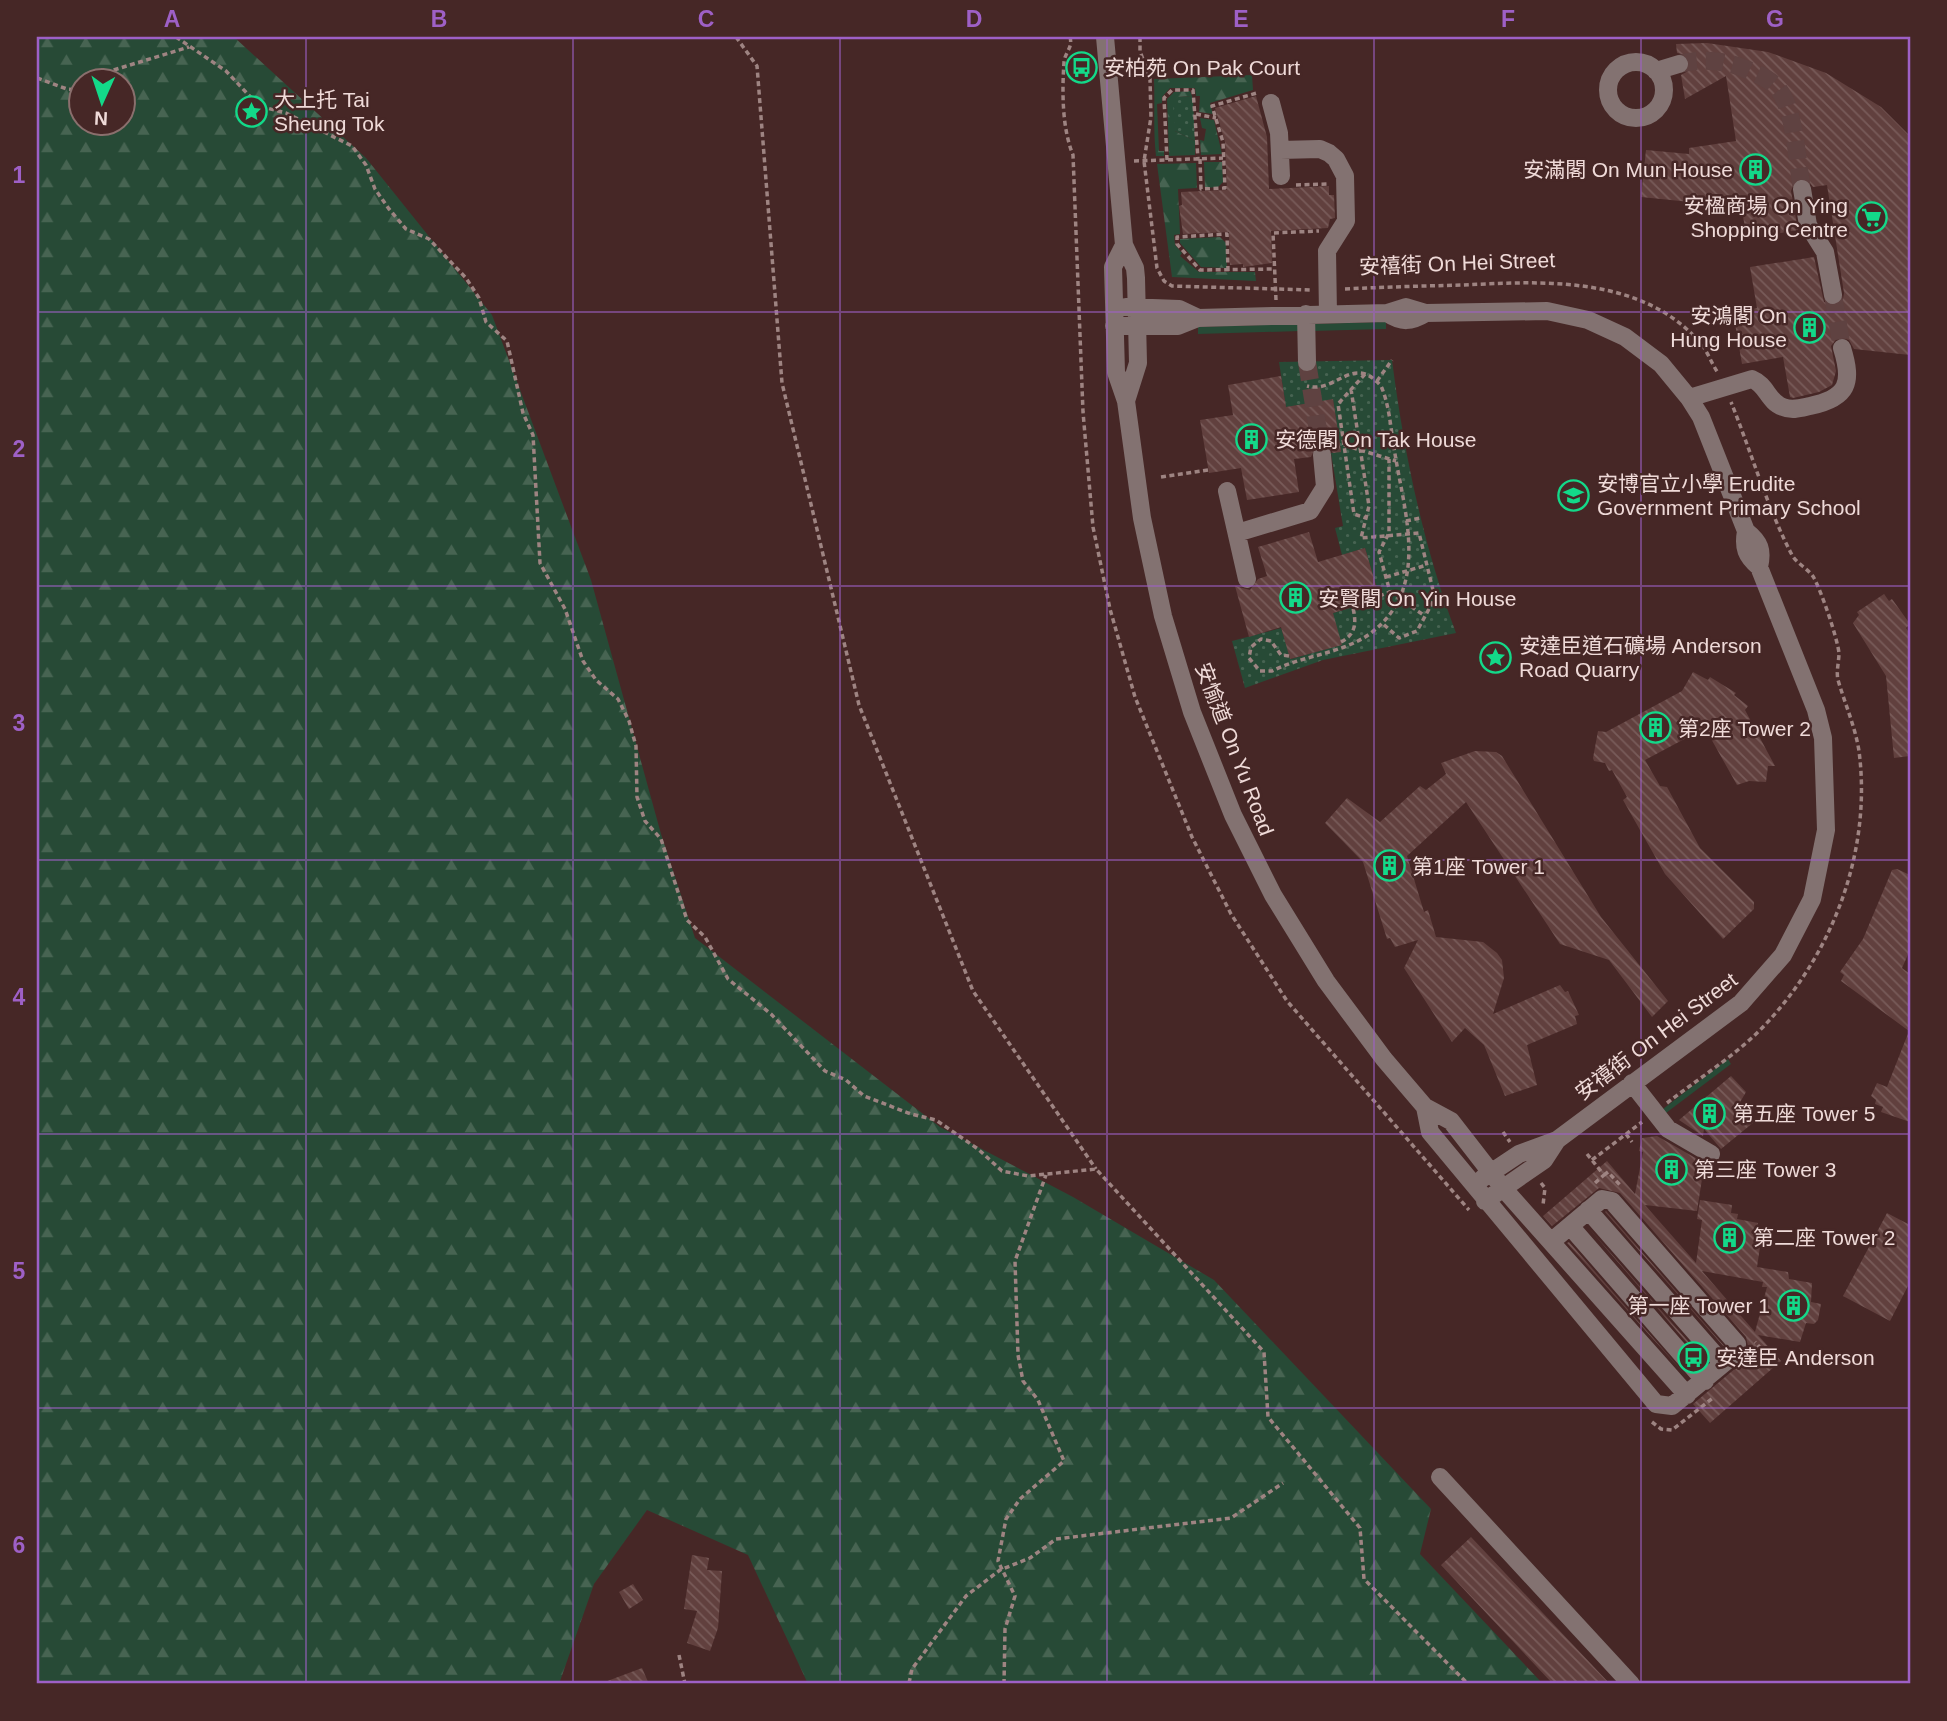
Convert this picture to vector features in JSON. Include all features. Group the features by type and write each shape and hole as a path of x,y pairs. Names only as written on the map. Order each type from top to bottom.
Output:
{"street":[{"name":"安愉道 On Yu Road","path":"1105,37 1124,245 1135,268 1138,363 1126,401"},
{"path":"1656,71 1679,64"},
{"path":"1265,103 1279,133 1282,181"},
{"path":"1280,150 1320,149 1336,159 1342,167 1346,221 1327,251 1336,289 1328,314"},
{"path":"1802,189 1808,225 1825,252 1833,295"},
{"name":"安愉道 On Yu Road","path":"1124,245 1113,267 1116,372 1126,401 1142,518 1163,616 1192,712 1233,816 1273,895 1325,981 1425,1107 1451,1121 1508,1193 1687,1395 1670,1407 1656,1404 1430,1132 1425,1107"},
{"name":"安禧街 On Hei Street","path":"1114,307 1179,309 1198,318"},
{"name":"安禧街 On Hei Street","path":"1115,326 1178,326 1198,318 1387,313 1406,307 1426,313 1527,310 1588,320 1644,349 1676,380 1701,417 1746,531 1746,552 1759,567 1816,710 1823,738 1826,830 1819,877 1794,937 1756,988 1724,1016 1557,1140 1544,1160 1508,1193 1485,1201"},
{"path":"1306,314 1307,362"},
{"path":"1689,398 1726,389 1745,379 1757,381 1773,401 1785,408 1824,403 1839,395 1847,382 1848,368 1842,348"},
{"path":"1237,533 1310,510 1325,487 1322,455"},
{"path":"1227,491 1247,579"},
{"path":"1632,1083 1668,1129 1711,1154"},
{"name":"安禧街 On Hei Street","path":"1492,1172 1535,1146 1557,1140"},
{"path":"1473,1184 1492,1172"},
{"path":"1552,1241 1606,1198 1621,1211 1737,1344 1735,1354 1687,1395"},
{"path":"1570,1226 1705,1381"},
{"path":"1440,1477 1631,1684"}],"path":[{"path":"176,37 226,71 259,106 286,113 352,146 366,165 375,189 388,209 406,229 429,239 466,278 479,298 486,322 507,341 523,413 533,435 540,563 565,609 583,661 596,680 618,699 629,721 636,746 637,797 645,821 661,839 687,919 705,937 729,979 771,1014 825,1071 846,1080 864,1096 911,1114 936,1120 978,1149 1002,1171 1028,1176 1096,1169"},
{"path":"736,37 757,66 782,383 859,705 973,991 1096,1169 1265,1352 1268,1418 1360,1528 1364,1579 1468,1684"},
{"path":"1140,37 1140,51 1150,79 1152,117 1144,161"},
{"path":"127,66 189,47"},
{"path":"37,78 66,89"},
{"path":"1167,160 1164,98 1172,90 1193,90 1201,189 1225,188 1224,158 1212,106 1257,93 1265,103"},
{"path":"1196,114 1216,118"},
{"path":"1134,161 1224,158"},
{"name":"安禧街 On Hei Street","path":"1144,161 1157,268 1164,281 1172,286 1276,290 1552,281 1597,288 1640,302 1670,318 1702,345 1726,389 1793,557 1813,576 1835,639 1839,652 1837,676 1857,741 1861,808 1858,846 1843,900 1822,945 1765,1024 1661,1108"},
{"path":"1282,181 1337,184"},
{"path":"1276,300 1273,233 1326,231"},
{"path":"1228,271 1227,234 1177,237 1177,244 1200,270 1228,271 1275,269"},
{"path":"1376,381 1392,360"},
{"path":"1365,374 1338,404 1354,514 1366,518"},
{"path":"1289,656 1281,654 1271,641 1261,639 1251,646 1249,658 1260,671 1272,671 1343,648 1382,623 1400,599 1409,571 1409,534 1384,392 1376,381 1365,374 1345,375 1323,388 1307,386"},
{"path":"1351,389 1369,506 1360,538 1419,533 1435,598 1417,631 1399,638 1382,623"},
{"path":"1344,445 1396,461"},
{"path":"1389,459 1389,536 1379,552 1391,592 1425,616"},
{"path":"1161,477 1208,470"},
{"path":"1406,521 1420,518"},
{"path":"1386,578 1427,565"},
{"path":"1379,596 1391,592"},
{"path":"1341,642 1350,636 1355,627 1352,604"},
{"path":"1592,1160 1648,1117"},
{"path":"1503,1132 1511,1144"},
{"path":"1626,1134 1632,1142"},
{"path":"1586,1190 1604,1175 1587,1154"},
{"path":"1004,1684 1005,1629 1015,1596 1000,1570 998,1561 1006,1519 1020,1499 1064,1461 1038,1400 1023,1381 1018,1355 1015,1261 1046,1174"},
{"path":"1545,1188 1542,1200 1545,1211"},
{"path":"909,1683 912,1669 966,1596 1000,1570 1030,1558 1056,1539 1231,1518 1283,1483"},
{"path":"679,1655 685,1684"}],"green space":[{"path":"37,37 234,37 366,158 492,315 591,580 661,834 695,938 940,1127 1073,1197 1214,1280 1431,1509 1420,1554 1543,1684 808,1684 748,1555 647,1510 594,1584 559,1684 37,1684"},
{"path":"1252,75 1253,90 1210,103 1213,114 1199,112 1200,96 1196,96 1195,88 1170,88 1162,97 1162,103 1157,104 1159,151 1164,151 1164,156 1156,156 1154,79"},
{"path":"1190,91 1192,96 1178,97 1175,131 1195,141 1195,155 1169,156 1167,99 1174,92"},
{"path":"1192,96 1195,141 1175,131 1173,102 1178,97"},
{"path":"1200,118 1214,120 1222,154 1201,155 1200,140 1204,141 1206,129 1202,128"},
{"path":"1204,162 1222,162 1223,182 1218,187 1205,188"},
{"path":"1196,163 1197,188 1178,189 1180,234 1174,235 1175,245 1182,253 1180,256 1199,272 1255,272 1256,281 1172,277 1157,164"},
{"path":"1220,237 1226,243 1227,268 1201,267 1180,243 1180,239"},
{"path":"1386,322 1386,329 1311,331 1311,324"},
{"path":"1300,324 1300,331 1198,334 1198,327"},
{"path":"1392,360 1402,430 1416,498 1444,600 1456,633 1323,660 1245,688 1232,641 1281,628 1291,659 1337,646 1333,613 1380,599 1365,548 1342,555 1335,528 1343,526 1331,453 1341,451 1333,400 1286,407 1279,362"},
{"path":"1728,1059 1731,1064 1662,1116 1659,1112"}],"building":[{"name":"安楹商場 On Ying Shopping Centre","path":"1707,43 1768,52 1826,73 1881,107 1910,136 1910,355 1854,349 1849,340 1838,337 1831,346 1836,371 1832,385 1819,392 1793,398 1790,397 1783,357 1742,364 1733,312 1757,308 1750,267 1814,257 1824,302 1836,306 1843,299 1844,293 1827,185 1813,187 1807,179 1795,180 1791,191 1798,230 1747,239 1740,199 1710,204 1641,197 1646,150 1689,154 1689,148 1736,141 1726,76 1685,99 1681,75 1688,71 1690,61 1686,55 1677,53 1676,44"},
{"path":"1256,96 1267,137 1269,189 1329,186 1329,195 1334,195 1335,218 1330,219 1328,228 1271,231 1272,263 1243,267 1243,264 1230,265 1229,232 1183,234 1179,206 1182,205 1181,192 1227,190 1225,142 1215,108"},
{"name":"安德閣 On Tak House","path":"1281,376 1286,407 1333,399 1341,452 1333,453 1326,444 1316,445 1311,457 1294,459 1299,492 1247,500 1241,468 1209,473 1200,420 1233,415 1228,385"},
{"name":"安賢閣 On Yin House","path":"1309,532 1318,562 1365,548 1380,599 1333,613 1342,645 1290,659 1281,627 1249,637 1235,586 1250,590 1258,579 1267,576 1258,547"},
{"path":"1884,594 1889,601 1892,599 1910,624 1906,628 1910,634 1910,756 1894,758 1886,676 1853,623 1859,615 1857,612"},
{"path":"1693,672 1708,680 1710,677 1736,693 1734,695 1748,706 1745,710 1775,766 1768,766 1766,782 1749,781 1737,785 1705,728 1645,760 1660,786 1667,787 1700,848 1754,902 1754,909 1723,939 1665,874 1623,800 1627,797 1612,770 1609,771 1605,763 1594,761 1593,758 1598,731 1606,732 1682,691"},
{"path":"1475,751 1496,752 1502,756 1601,917 1668,1001 1652,1017 1609,960 1560,944 1466,802 1407,856 1424,912 1428,910 1436,937 1483,942 1497,953 1502,960 1504,978 1493,1014 1560,985 1565,992 1568,991 1579,1015 1575,1016 1577,1024 1527,1045 1537,1085 1505,1096 1484,1045 1465,1028 1452,1042 1404,968 1418,940 1395,947 1390,938 1387,939 1363,862 1325,823 1347,798 1380,822 1420,786 1426,790 1446,774 1441,763"},
{"path":"1897,869 1910,875 1910,950 1902,968 1910,974 1910,1122 1881,1112 1883,1107 1875,1104 1876,1100 1871,1096 1877,1083 1887,1087 1909,1031 1841,981 1844,975 1840,972 1863,939 1892,870"},
{"name":"第五座 Tower 5","path":"1731,1076 1746,1092 1739,1104 1754,1122 1721,1149 1704,1129 1703,1136 1679,1120"},
{"path":"1657,1136 1699,1160 1696,1174 1702,1179 1697,1211 1645,1205 1696,1263 1702,1220 1697,1219 1700,1200 1732,1205 1731,1213 1738,1214 1737,1219 1758,1223 1755,1242 1760,1247 1757,1267 1788,1272 1789,1279 1812,1283 1811,1302 1821,1304 1818,1320 1814,1324 1806,1323 1800,1342 1758,1335 1781,1361 1710,1423 1693,1404 1743,1362 1748,1346 1746,1337 1620,1193 1599,1188 1552,1226 1543,1216 1607,1161 1635,1194 1643,1152 1639,1151 1642,1138","holes":["1702,1271 1763,1282 1762,1287 1767,1287 1755,1332"]},
{"path":"1605,1212 1725,1347 1725,1348"},
{"path":"1887,1213 1910,1225 1910,1282 1890,1321 1843,1296"},
{"path":"1587,1226 1707,1363 1705,1364"},
{"path":"1569,1242 1688,1378 1567,1243"},
{"path":"1471,1537 1610,1684 1553,1684 1441,1565"},
{"path":"692,1555 709,1558 707,1570 722,1571 718,1628 710,1651 687,1643 697,1611 684,1609"},
{"path":"633,1584 643,1600 629,1609 619,1592"},
{"path":"642,1668 649,1684 602,1683"}],"tunnel":[{"path":"1679,64 1723,62 1761,76 1776,86 1789,111 1802,189"},
{"path":"1833,295 1842,348"},
{"path":"1307,362 1322,455"}],"place":[{"name":"安柏苑 On Pak Court","path":"1081,67"},
{"name":"大上托 Tai Sheung Tok","path":"251,111"},
{"name":"安滿閣 On Mun House","path":"1756,169"},
{"name":"安楹商場 On Ying Shopping Centre","path":"1871,217"},
{"name":"安鴻閣 On Hung House","path":"1810,327"},
{"name":"安德閣 On Tak House","path":"1252,439"},
{"name":"安博官立小學 Erudite Government Primary School","path":"1574,495"},
{"name":"安賢閣 On Yin House","path":"1295,598"},
{"name":"安達臣道石礦場 Anderson Road Quarry","path":"1496,657"},
{"name":"第2座 Tower 2","path":"1655,728"},
{"name":"第1座 Tower 1","path":"1389,866"},
{"name":"第五座 Tower 5","path":"1710,1113"},
{"name":"第三座 Tower 3","path":"1671,1169"},
{"name":"第二座 Tower 2","path":"1730,1237"},
{"name":"第一座 Tower 1","path":"1793,1305"},
{"name":"安達臣 Anderson","path":"1693,1357"}]}
